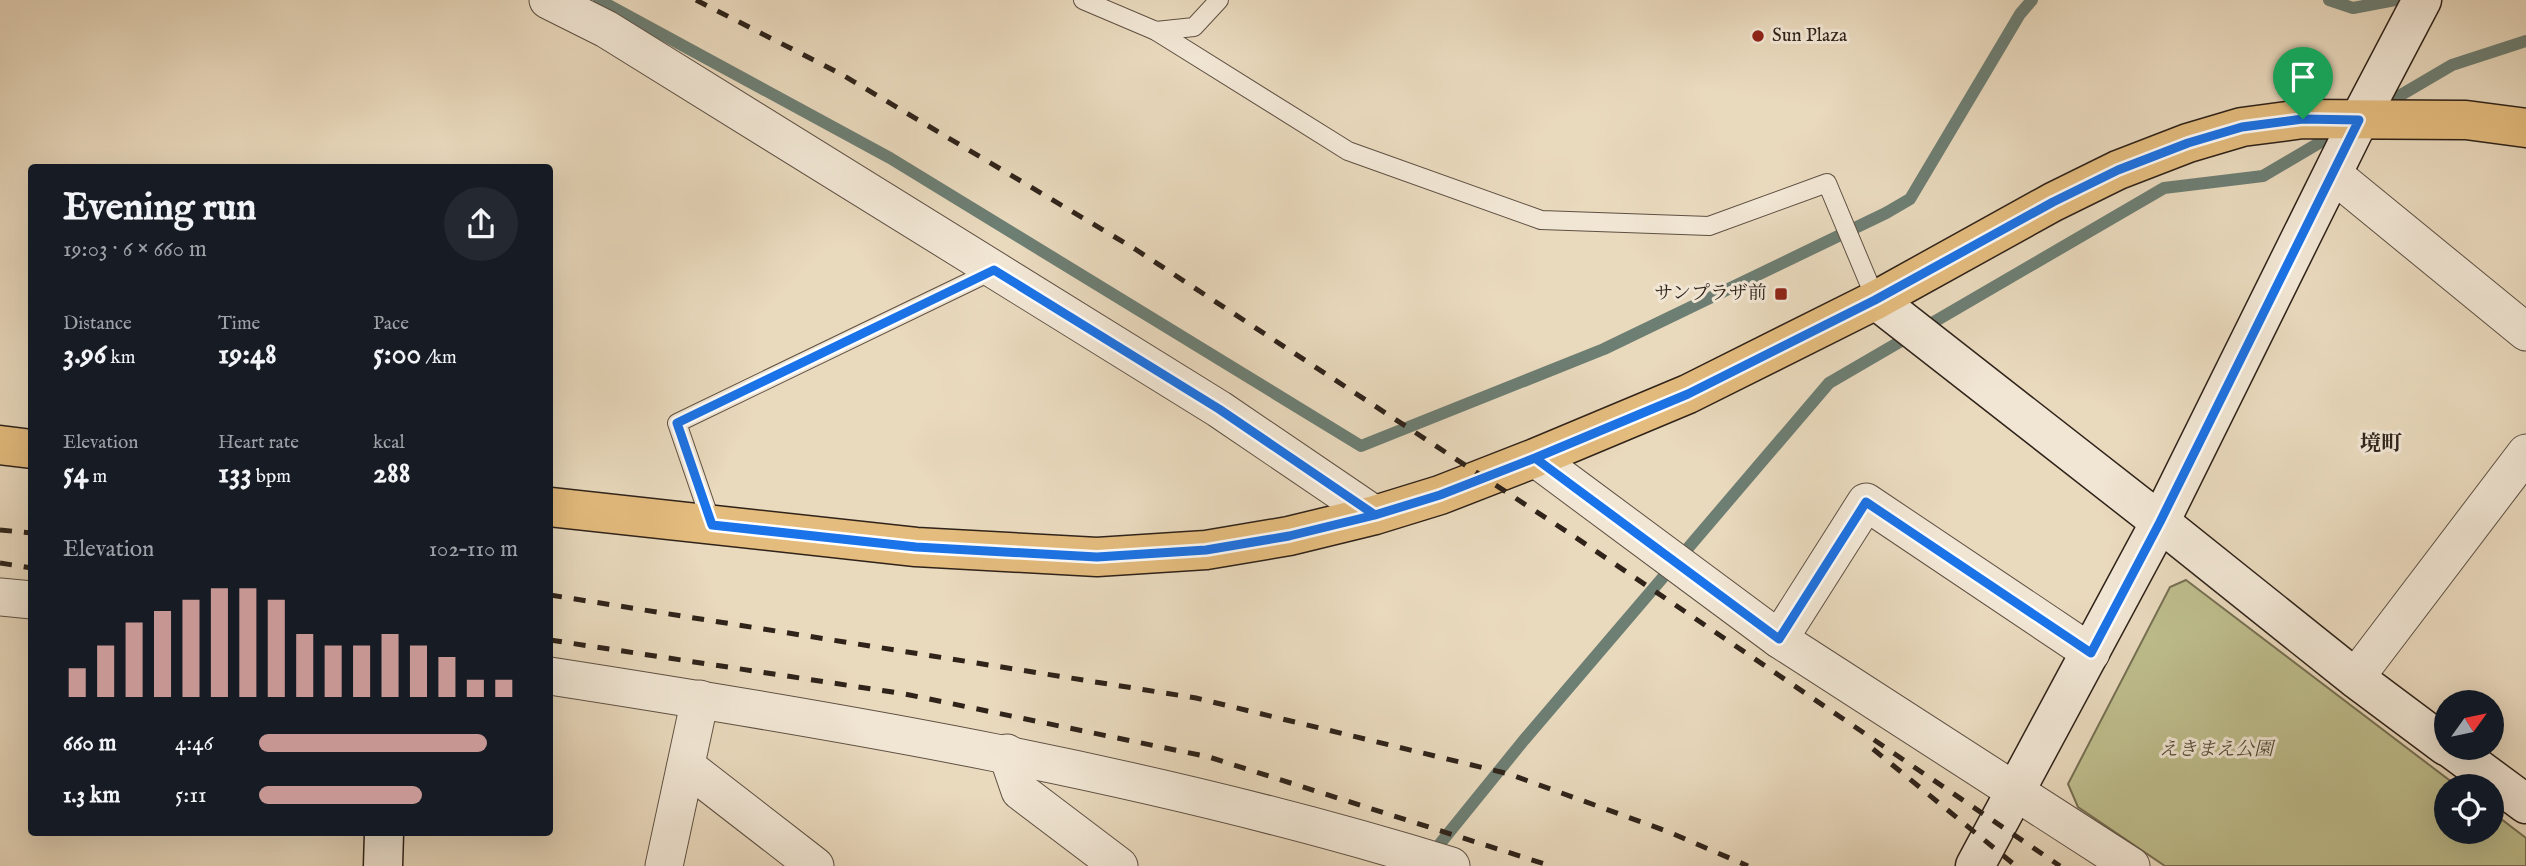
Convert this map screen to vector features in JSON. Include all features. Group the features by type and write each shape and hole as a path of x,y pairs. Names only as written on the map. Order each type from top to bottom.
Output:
{"main road":[{"path":"553,508 916,547 1097,557 1206,550 1289,536 1375,515 1440,495 1688,394 1875,300 2053,202 2118,170 2188,143 2242,127 2303,119 2466,120 2526,128"},
{"path":"0,446 28,449"}],"street":[{"path":"548,0 606,29 1219,409 1375,515"},
{"path":"1975,866 2160,522 2359,120 2422,0"},
{"path":"2333,174 2526,332"},
{"path":"1875,300 2355,678 2434,736"},
{"path":"2355,678 2526,453"},
{"path":"1535,458 1779,639 2131,866"},
{"path":"1779,639 1866,502 2091,653"},
{"path":"0,597 28,600"},
{"path":"553,676 700,699 1007,753 1201,798 1361,854 1431,863"},
{"path":"664,866 700,699"},
{"path":"1007,753 1020,791 1119,866"},
{"path":"2467,760 2526,804"},
{"path":"686,766 815,866"},
{"path":"383,866 384,836"}],"lane":[{"path":"1083,0 1156,31 1348,151 1541,220 1709,226 1827,183 1875,300"},
{"path":"1156,31 1195,27 1219,0"},
{"path":"712,525 677,423 994,270"}],"green space":[{"name":"えきまえ公園","path":"2186,580 2441,774 2434,774 2434,844 2504,844 2504,821 2526,838 2526,866 2165,866 2078,807 2068,784 2170,587"}],"waterway":[{"path":"599,0 890,158 1361,446 1604,349 1910,199 2020,14 2032,0"},
{"path":"2329,0 2353,8 2395,0"},
{"path":"2377,109 2452,65 2526,41"},
{"path":"1430,856 1524,740 1829,383 2164,188 2263,176 2341,130"}],"railway":[{"path":"696,0 841,74 1135,249 1575,537 2060,866"},
{"path":"0,530 28,533"},
{"path":"0,563 28,567"},
{"path":"553,595 1196,698 1509,774 1669,832 1748,866"},
{"path":"553,640 905,694 1209,757 1551,866"},
{"path":"1873,749 2016,866"}],"place":[{"name":"Sun Plaza","path":"1758,36"},
{"name":"サンプラザ前","path":"1781,294"}],"district":[{"name":"境町","path":"2381,444"}],"route":[{"path":"2303,119 2242,127 2188,143 2118,170 2053,202 1875,300 1688,394 1440,495 1375,515 1289,536 1206,550 1097,557 916,547 712,525 677,423 994,270 1219,409 1375,515 1440,495 1535,458 1779,639 1866,502 2091,653 2160,522 2359,120 2303,119"}]}
